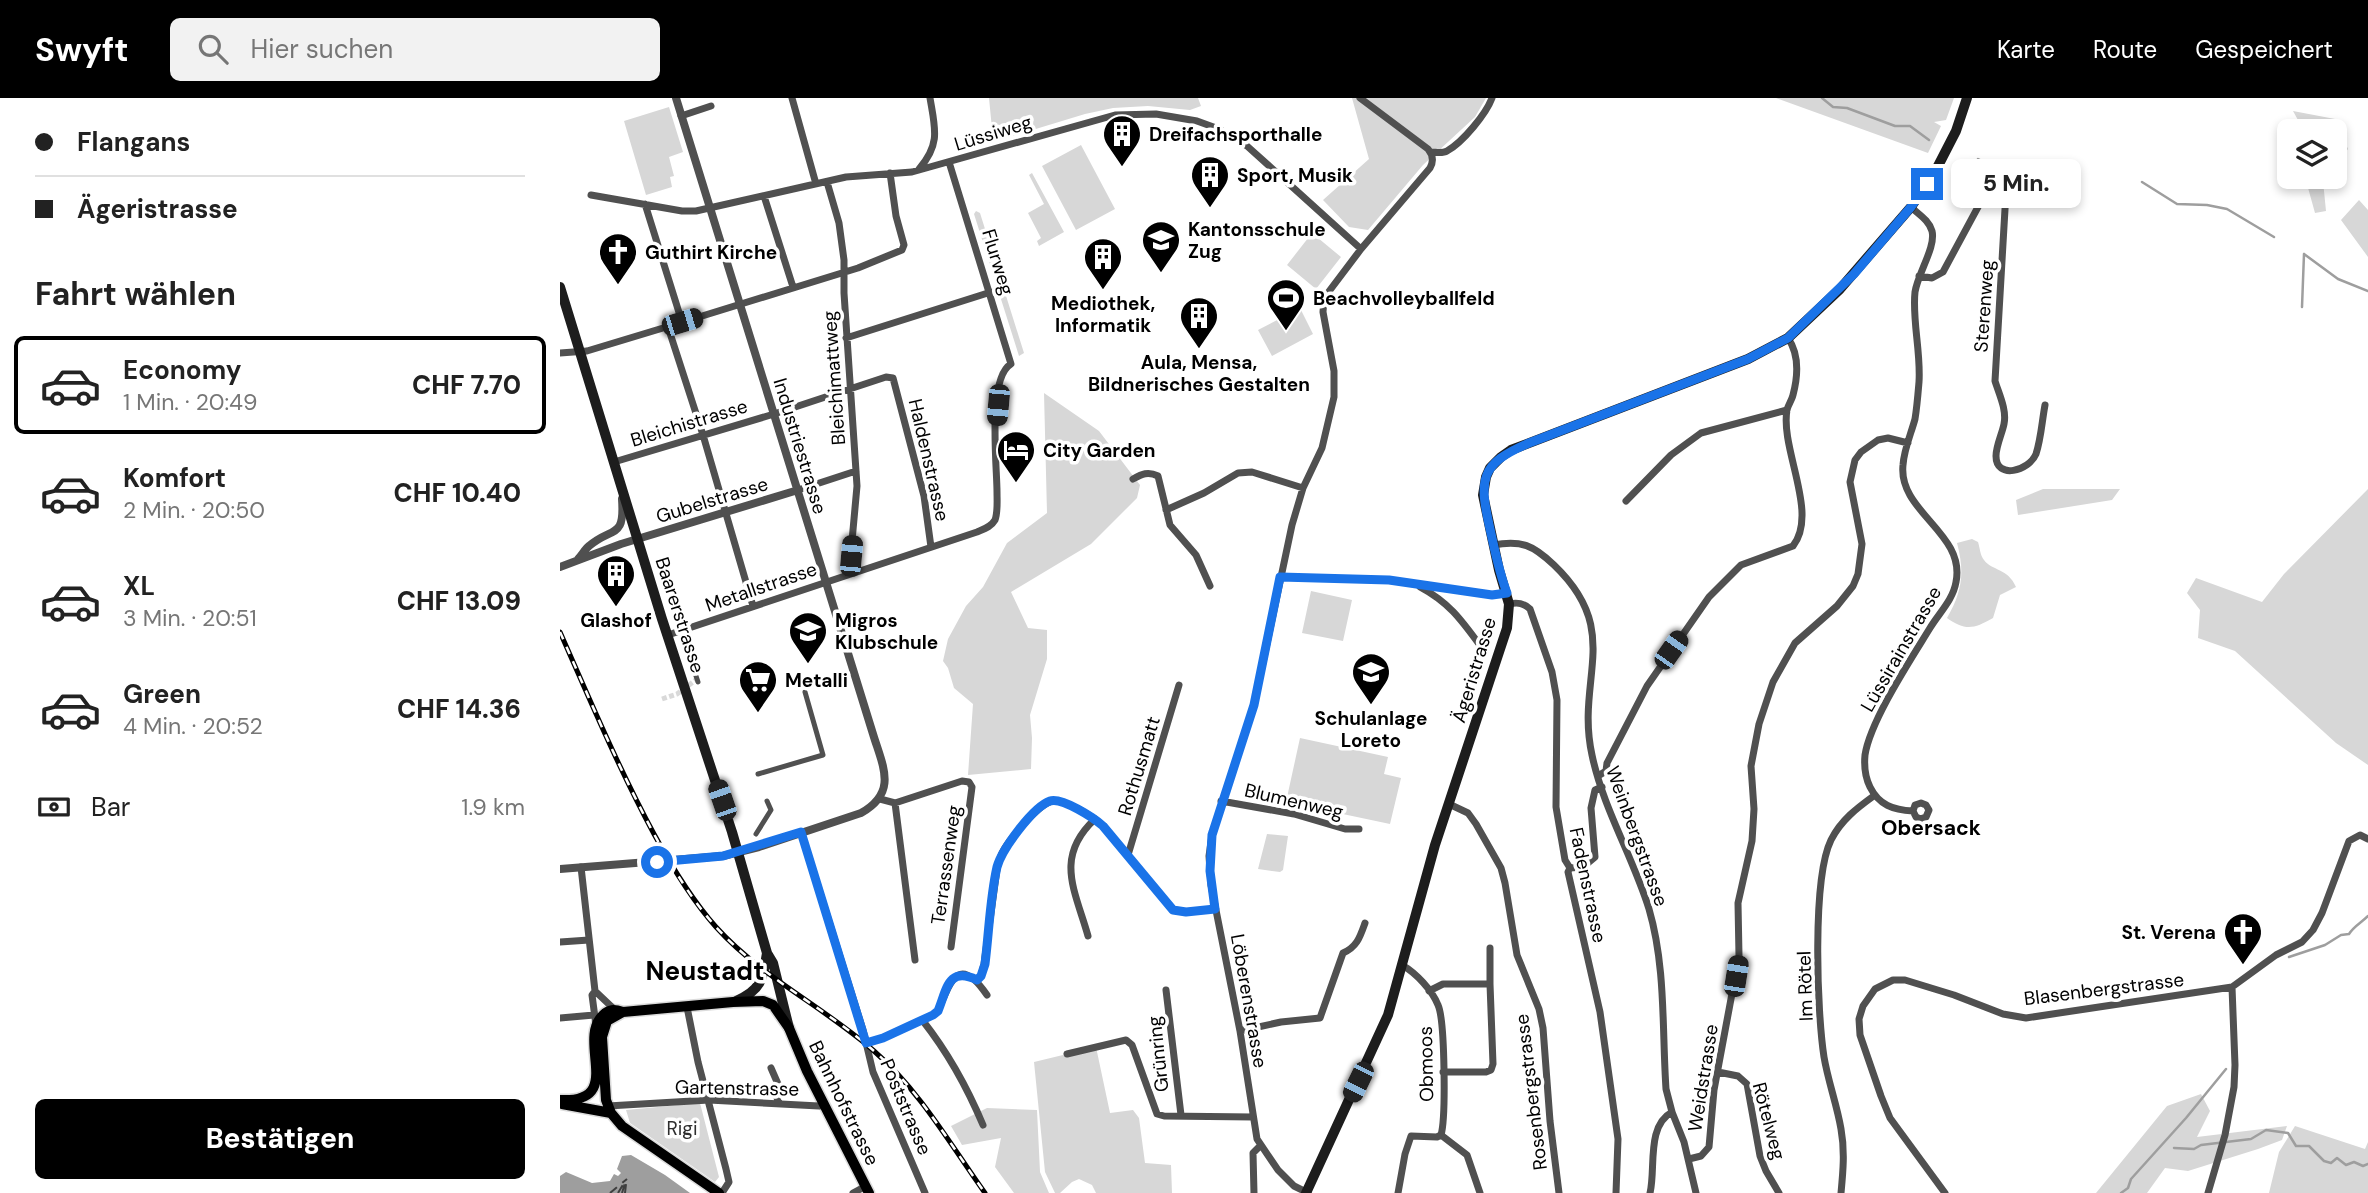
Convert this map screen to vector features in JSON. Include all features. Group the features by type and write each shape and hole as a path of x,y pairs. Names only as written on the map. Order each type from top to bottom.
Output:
{"main road":[{"name":"Ägeristrasse","path":"1307,1193 1381,1032 1423,885 1507,628 1508,598 1484,503 1484,486 1490,468 1501,457 1529,443 1748,359 1788,338 1854,274 1911,207 1938,166 1967,98"},
{"name":"Baarerstrasse","path":"560,287 738,852 767,953 773,963 789,1028"},
{"path":"733,1002 743,998 761,983 767,953"},
{"name":"Bahnhofstrasse","path":"618,1010 733,1002 769,1003 779,1011 789,1028 823,1105 868,1190"},
{"path":"595,1020 606,1012 618,1010"},
{"path":"602,1037 607,1021 618,1010"},
{"path":"595,1020 602,1037 609,1110 622,1126 721,1193"},
{"path":"560,1101 578,1099 588,1094 595,1084 595,1020"},
{"path":"560,1101 609,1110"}],"street":[{"name":"Industriestrasse","path":"676,98 883,770 884,792 880,799"},
{"path":"792,98 816,184"},
{"path":"918,170 935,145 930,98"},
{"path":"1360,98 1430,152 1450,149 1481,119 1492,98"},
{"path":"681,116 711,106"},
{"name":"Lüssiweg","path":"591,195 682,211 696,211 846,177 918,170 1115,115 1156,114 1219,129 1247,146 1361,249"},
{"name":"Löberenstrasse","path":"1307,1193 1294,1186 1278,1170 1257,1139 1240,1031 1215,909 1209,856 1222,801 1254,705 1292,525 1303,488 1322,448 1334,397 1334,371 1323,303 1328,291 1361,249 1432,165 1430,152"},
{"name":"Flurweg","path":"949,162 1012,364 1005,369"},
{"path":"560,353 579,352 668,327 844,273 902,250 904,245 896,216 890,173"},
{"name":"Bleichimattweg","path":"827,183 842,236 846,338 857,486 849,573"},
{"name":"Sterenweg","path":"1919,276 1932,278 1943,272 1985,194 1990,188 2001,186 2006,192 1995,381 2005,421 1996,457 2004,470 2023,469 2032,461 2045,405"},
{"path":"764,196 793,287"},
{"path":"645,204 682,322"},
{"name":"Lüssirainstrasse","path":"1875,795 1865,768 1865,756 1873,729 1931,625 1950,599 1957,581 1952,550 1911,499 1905,486 1902,466 1915,417 1919,380 1915,300 1919,276 1932,242 1929,224 1911,207"},
{"path":"846,338 990,292"},
{"path":"668,327 703,435 753,607"},
{"path":"1598,776 1606,771 1607,762 1647,686 1709,597 1741,565 1793,546 1798,540 1802,510 1788,436 1787,410 1796,376 1796,353 1788,338"},
{"name":"Metallstrasse","path":"668,635 988,528 996,513 995,432 999,384 1005,369"},
{"name":"Haldenstrasse","path":"774,414 886,377 893,378 924,496 931,547"},
{"path":"1626,501 1671,455 1701,433 1787,410"},
{"name":"Bleichistrasse","path":"614,461 774,414"},
{"name":"Weidstrasse","path":"1689,1159 1701,1156 1709,1147 1714,1090 1739,956 1738,903 1752,841 1754,809 1751,766 1759,724 1773,682 1795,643 1837,606 1853,586 1858,574 1862,544 1850,482 1855,460 1878,440 1888,438 1908,443"},
{"name":"Gubelstrasse","path":"560,567 856,471"},
{"path":"1166,510 1238,474 1252,472 1303,488"},
{"path":"1133,479 1142,474 1151,473 1157,476 1170,525 1196,555 1210,586"},
{"name":"Gubelstrasse","path":"578,559 590,545 608,536 621,522 620,482"},
{"name":"Weinbergstrasse","path":"1493,545 1513,542 1532,547 1567,577 1586,606 1591,620 1593,651 1590,740 1598,776 1648,908 1656,939 1666,1089 1689,1159 1696,1193"},
{"path":"1280,577 1389,580 1508,598"},
{"path":"1416,585 1450,606 1479,644"},
{"name":"Fadenstrasse","path":"1508,598 1525,604 1530,609 1552,672 1557,699 1556,807 1565,860 1570,868 1568,872 1600,1012 1618,1139 1616,1193"},
{"name":"Rothusmatt","path":"1128,855 1179,685"},
{"path":"758,774 822,755 805,692"},
{"name":"Terrassenweg","path":"895,803 962,781 970,782 972,787 951,947"},
{"path":"1570,868 1583,867 1595,857 1591,808 1595,790 1602,787"},
{"path":"1875,795 1888,807 1913,811"},
{"name":"Im Rötel","path":"1842,1193 1844,1154 1841,1131 1824,1056 1820,999 1820,889 1825,856 1831,839 1842,822 1875,795"},
{"path":"560,869 718,857 861,813 880,799 895,803 915,960"},
{"path":"756,834 771,810 767,801"},
{"path":"977,980 985,964 997,869 1002,853 1027,821 1051,801 1057,801 1095,819 1173,910 1186,912 1215,909"},
{"name":"Blumenweg","path":"1222,801 1294,814 1345,829 1359,829"},
{"name":"Rosenbergstrasse","path":"1449,804 1468,813 1501,868 1517,955 1539,1009 1543,1028 1559,1193"},
{"path":"1088,936 1070,871 1070,857 1085,828 1095,819"},
{"name":"Poststrasse","path":"801,832 866,1043 873,1075 925,1193"},
{"name":"Blasenbergstrasse","path":"1945,1193 1890,1118 1860,1035 1859,1019 1863,1006 1875,989 1893,980 1905,980 2003,1014 2026,1018 2232,987 2267,961 2302,942 2313,930 2322,913 2350,841 2360,835 2368,839"},
{"path":"560,1018 595,1020 592,995 595,991 581,867"},
{"path":"1240,1031 1320,1018 1343,953 1352,949 1359,940 1365,923"},
{"path":"560,942 589,940"},
{"path":"1443,1072 1491,1070 1490,948"},
{"name":"Obmoos","path":"1402,965 1410,969 1429,991 1441,1016 1441,1135"},
{"path":"866,1043 923,1021 938,1011 953,978 964,974 977,980 987,995"},
{"path":"1429,991 1443,984 1490,984"},
{"path":"2208,1193 2222,1149 2234,1087 2232,987"},
{"name":"Grünring","path":"1166,990 1181,1115"},
{"path":"595,991 618,1010"},
{"path":"687,1007 698,1062 729,1182 721,1193"},
{"path":"923,1021 946,1050 983,1125"},
{"path":"1067,1054 1126,1040 1132,1045 1157,1114 1253,1117"},
{"path":"771,1068 778,1084 776,1095 779,1104"},
{"name":"Rötelweg","path":"1718,1072 1738,1076 1747,1084 1760,1156 1779,1193"},
{"name":"Gartenstrasse","path":"609,1110 709,1100 823,1105"},
{"path":"1650,1193 1657,1130 1664,1117 1672,1112"},
{"path":"1398,1193 1410,1136 1441,1135 1467,1155 1480,1193"},
{"name":"Löberenstrasse","path":"1254,1193 1253,1153 1260,1146"},
{"path":"853,1193 868,1190"}],"green space":[{"path":"989,98 1198,98 1201,106 1190,110 1148,106 1113,108 996,141 993,139"},
{"path":"1352,98 1486,98 1475,117 1423,165 1368,230 1349,227 1323,200 1369,159"},
{"path":"1776,98 1954,98 1946,120 1934,122 1941,126 1928,153"},
{"path":"669,107 683,152 669,157 674,176 670,177 672,187 646,195 624,121"},
{"path":"2293,111 2335,119 2297,119"},
{"path":"1081,145 1115,209 1076,230 1042,166"},
{"path":"1032,173 1064,232 1039,246 1037,241 1041,238 1028,213 1044,204 1029,175"},
{"path":"2308,189 2324,189 2326,211 2315,213"},
{"path":"2359,200 2368,210 2368,257 2341,220"},
{"path":"976,211 980,213 1024,353 1019,356 974,214"},
{"path":"1312,233 1341,257 1316,289 1287,265"},
{"name":"Beachvolleyballfeld","path":"1300,308 1313,334 1272,356 1258,330"},
{"path":"1044,393 1099,431 1140,485 1137,498 1091,544 1011,592 1028,628 1047,630 1047,659 1030,715 1031,769 968,775 973,704 954,688 943,661 948,639 966,606 983,587 1007,543 1047,513"},
{"path":"2043,489 2120,489 2112,500 2018,515 2016,500"},
{"path":"2368,489 2368,765 2336,743 2235,651 2198,638 2200,610 2187,593 2196,578 2262,602 2284,574"},
{"path":"1972,539 1978,542 1984,560 2009,576 2016,587 2000,595 1993,618 1964,627 1947,618 1961,582 1957,543"},
{"path":"1311,591 1352,600 1343,641 1302,633"},
{"path":"1300,738 1388,757 1384,774 1401,778 1390,824 1286,802"},
{"path":"1267,834 1288,836 1283,870 1280,872 1258,869"},
{"path":"1096,1047 1110,1113 1133,1110 1139,1118 1145,1163 1171,1165 1172,1193 1096,1193 1092,1185 1079,1179 1060,1193 1055,1193 1045,1172 1034,1062"},
{"path":"2201,1094 2210,1111 2197,1137 2287,1126 2282,1140 2188,1171 2165,1168 2147,1193 2096,1193 2167,1106"},
{"name":"Rigi","path":"700,1103 719,1177 715,1182 630,1123 626,1110"},
{"path":"987,1108 1037,1110 1040,1172 1049,1193 1014,1193 995,1167 1001,1138 962,1145 951,1126"},
{"path":"2295,1126 2365,1149 2368,1142 2368,1193 2269,1193 2279,1152"}],"shaded area":[{"path":"631,1155 690,1193 560,1193 560,1176 566,1172 592,1183 610,1181 614,1174 618,1176 621,1173 617,1169 622,1156"}],"waterway":[{"path":"1822,98 1833,107 1847,108 1895,126 1910,126 1929,140"},
{"path":"1978,159 2015,178 2045,184"},
{"path":"2142,182 2177,204 2227,209 2274,237"},
{"path":"2304,254 2338,279 2368,291"},
{"path":"2302,307 2304,254"},
{"path":"2289,957 2349,934 2368,916"},
{"path":"2121,1193 2128,1188 2131,1179 2226,1069"},
{"path":"2174,1148 2194,1149 2201,1145 2251,1139 2266,1130 2288,1133 2296,1146 2309,1146 2324,1161 2331,1163 2337,1158 2346,1165 2354,1162 2363,1166 2368,1164"}],"ferry route":[{"path":"610,1193 627,1179"},
{"path":"622,1193 626,1180"},
{"path":"618,1193 624,1183"},
{"path":"625,1193 626,1184"}],"tunnel":[{"path":"662,699 677,694 697,679"}],"railway":[{"path":"560,632 641,809 675,871 698,905 716,927 753,961 855,1035 891,1067 934,1119 985,1193"}],"place":[{"name":"Dreifachsporthalle","path":"1122,168"},
{"name":"Sport, Musik","path":"1210,209"},
{"name":"Kantonsschule Zug","path":"1161,274"},
{"name":"Guthirt Kirche","path":"618,286"},
{"name":"Mediothek, Informatik","path":"1103,291"},
{"name":"Beachvolleyballfeld","path":"1286,332"},
{"name":"Aula, Mensa, Bildnerisches Gestalten","path":"1199,350"},
{"name":"City Garden","path":"1016,484"},
{"name":"Glashof","path":"616,608"},
{"name":"Migros Klubschule","path":"808,665"},
{"name":"Schulanlage Loreto","path":"1371,706"},
{"name":"Metalli","path":"758,714"},
{"name":"St. Verena","path":"2243,966"}],"district":[{"name":"Obersack","path":"1931,828"},
{"name":"Neustadt","path":"705,971"}],"route":[{"path":"657,862 723,856 801,832 866,1043 933,1015 938,1011 953,978 958,974 977,980 981,976 985,964 997,869 1002,853 1027,821 1051,801 1074,808 1103,826 1173,910 1186,912 1215,909 1209,856 1212,835 1254,705 1280,577 1389,580 1492,595 1507,593 1499,570 1483,495 1490,468 1501,457 1511,450 1748,359 1788,338 1854,274 1927,184"}]}
